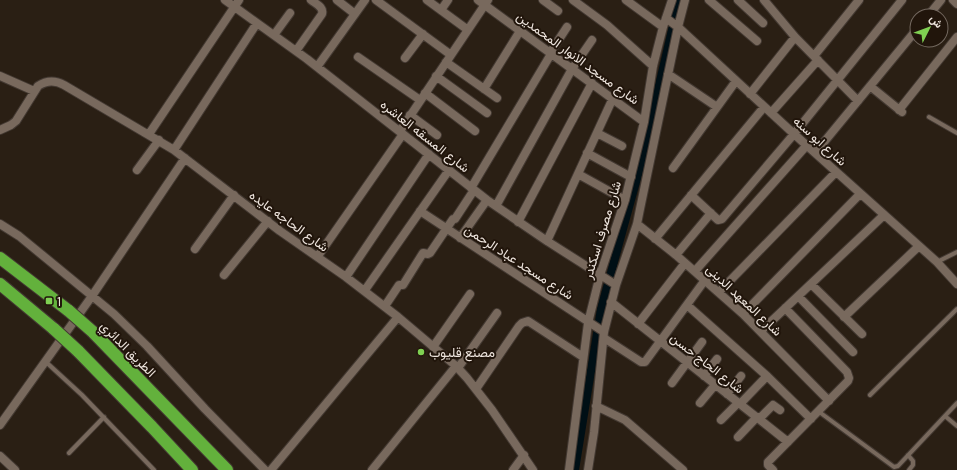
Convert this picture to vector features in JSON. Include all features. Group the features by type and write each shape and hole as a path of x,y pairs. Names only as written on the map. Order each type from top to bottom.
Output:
{"highway":[{"name":"الطريق الدائري","path":"0,258 69,311 93,332 227,470"},
{"path":"0,284 78,351 192,470"}],"street":[{"name":"شارع المسقه العاشره","path":"225,0 236,3 257,23 317,67 487,200 518,222 616,285"},
{"path":"296,51 323,11 322,8 311,0"},
{"path":"337,0 355,14"},
{"path":"317,67 365,0"},
{"path":"376,0 423,34 448,58 484,89 497,98"},
{"path":"427,0 468,30"},
{"path":"441,10 448,0"},
{"path":"544,0 558,11"},
{"path":"572,0 607,25 653,66"},
{"path":"626,0 663,27"},
{"name":"شارع مصرف اسكندر","path":"569,470 588,323 600,275 626,200 644,122 653,66 672,0"},
{"path":"588,470 604,335 611,302 636,224 685,0"},
{"path":"709,0 757,41"},
{"path":"738,0 763,23"},
{"path":"764,0 795,37 858,101"},
{"path":"771,113 816,58 856,3 847,0"},
{"path":"691,195 718,220 722,219 794,134 902,0"},
{"path":"934,8 941,0"},
{"path":"952,0 957,4"},
{"path":"318,256 401,132 410,115 468,30 484,2"},
{"name":"شارع مسجد الانوار المحمدين","path":"484,2 520,31 644,122"},
{"path":"149,134 236,3"},
{"path":"274,35 290,12"},
{"name":"شارع ابو سنه","path":"666,18 678,27 884,216 937,262 957,284"},
{"path":"174,150 257,23"},
{"path":"385,306 399,285 403,285 423,253 429,254 453,219 456,219 550,53 567,27"},
{"path":"484,89 520,31"},
{"path":"405,58 423,34"},
{"path":"750,94 795,37"},
{"path":"870,86 900,111 957,37"},
{"path":"815,153 909,39"},
{"path":"496,206 572,69 592,40"},
{"path":"358,57 420,100"},
{"path":"668,74 717,107"},
{"path":"0,76 34,91"},
{"path":"436,76 488,113"},
{"name":"شارع الحاجه عايده","path":"0,130 11,126 16,121 34,91 43,83 48,81 60,82 149,134 186,158 268,221 365,290 457,367 476,389 524,455 533,470"},
{"path":"673,168 736,81"},
{"path":"518,222 592,83"},
{"path":"425,93 475,131"},
{"path":"547,241 613,98"},
{"path":"655,239 764,107"},
{"path":"410,115 437,135"},
{"path":"597,133 622,146"},
{"path":"137,170 158,140"},
{"path":"695,271 807,145"},
{"path":"346,277 429,154"},
{"path":"587,154 631,178"},
{"path":"0,425 92,296 186,158"},
{"path":"365,290 449,170"},
{"path":"719,292 836,172"},
{"path":"578,174 626,200"},
{"path":"743,314 860,194"},
{"path":"195,249 234,195"},
{"path":"460,238 487,200"},
{"name":"شارع مسجد عباد الرحمن","path":"420,211 588,323 643,363 661,342"},
{"path":"676,255 711,213"},
{"path":"761,331 884,216"},
{"path":"224,275 268,221"},
{"path":"0,224 19,236 114,314 147,346 200,404 265,470"},
{"name":"شارع المعهد الدينى","path":"636,224 676,255 743,314 829,401"},
{"path":"844,317 919,246"},
{"path":"638,324 685,263"},
{"path":"661,342 705,280"},
{"path":"811,284 862,334"},
{"path":"433,347 470,294"},
{"path":"798,296 853,352"},
{"name":"شارع الحاج حسن","path":"611,302 788,442"},
{"path":"687,305 767,376 811,418"},
{"path":"771,468 768,462 829,401 848,381 849,378 847,372 785,308"},
{"path":"372,470 457,367 497,313"},
{"path":"271,470 398,317"},
{"path":"476,389 519,326 525,321 528,321 583,357"},
{"path":"672,383 702,342"},
{"path":"704,376 717,359"},
{"path":"727,394 741,376"},
{"path":"721,420 767,376"},
{"path":"700,403 715,385"},
{"path":"738,436 774,404 780,410"},
{"path":"596,406 625,420 683,470"},
{"path":"513,470 524,455"},
{"path":"0,456 15,470"}],"lane":[{"path":"929,117 957,133"},
{"path":"937,262 957,252"},
{"path":"870,395 957,309"},
{"path":"46,362 82,395 154,470"},
{"path":"818,411 892,467 898,466 957,403"},
{"path":"945,416 957,426"},
{"path":"68,453 104,417"},
{"path":"908,455 913,459 913,464 909,470"}],"waterway":[{"path":"575,470 601,309 639,171 679,0"}],"place":[{"name":"1","path":"49,301"},
{"name":"مصنع قليوب","path":"421,352"}]}
